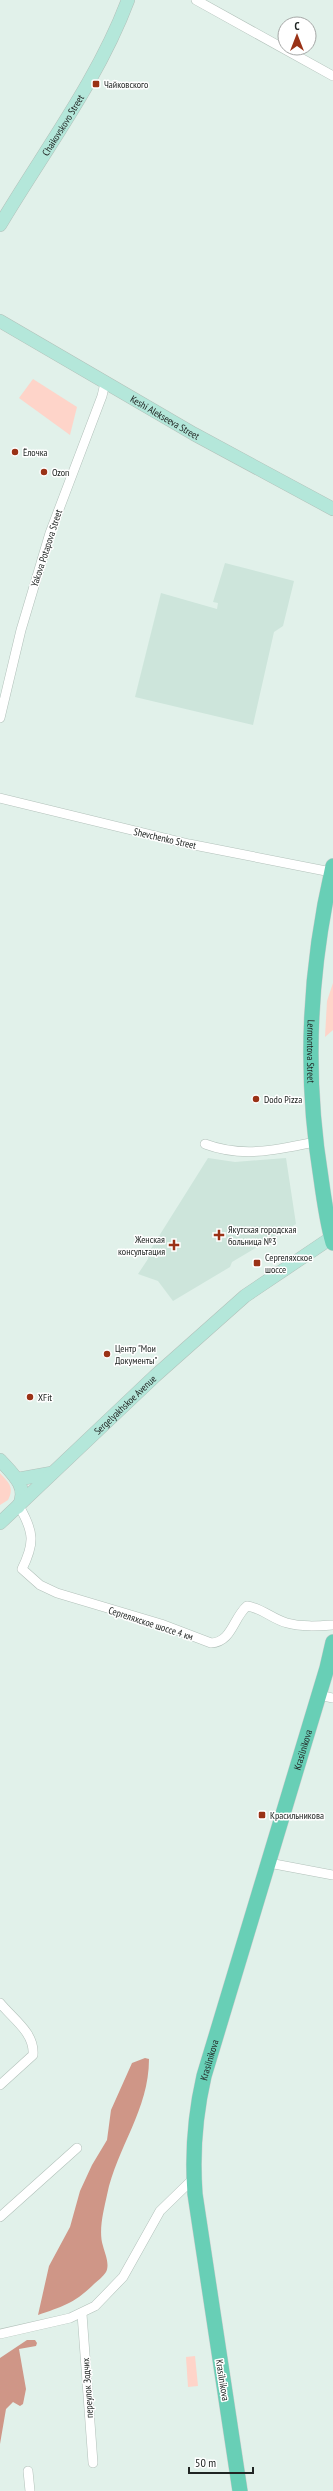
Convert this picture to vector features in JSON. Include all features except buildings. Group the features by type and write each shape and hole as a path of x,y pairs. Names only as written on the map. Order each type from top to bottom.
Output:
{"main road":[{"name":"Chaikovskovo Street","path":"0,225 98,63 117,29 128,0"},
{"name":"Keshi Alekseeva Street","path":"0,321 194,434 333,509"},
{"name":"Lermontova Street","path":"332,869 317,947 310,1050 315,1142 332,1239"},
{"name":"Sergelyakhskoe Avenue","path":"0,1523 171,1361 245,1296 332,1239"},
{"path":"0,1460 19,1479 22,1494 19,1506 12,1511 0,1512"},
{"path":"19,1479 37,1478 54,1472"},
{"name":"Krasilnikova","path":"240,2491 201,2240 194,2178 195,2126 204,2076 269,1863 326,1696 333,1642"}],"street":[{"path":"196,0 333,76"},
{"name":"Yakova Potapova Street","path":"0,718 21,630 50,533 102,396 105,383"},
{"name":"Shevchenko Street","path":"0,798 189,844 332,869"},
{"path":"204,1144 220,1150 250,1153 315,1142"},
{"name":"Сергеляхское шоссе 4 км","path":"19,1506 26,1519 32,1543 22,1569 40,1584 57,1593 161,1624 211,1642 220,1642 226,1638 240,1612 247,1606 256,1608 286,1623 308,1627 333,1625"},
{"path":"269,1863 333,1875"},
{"path":"0,2003 29,2035 34,2045 33,2055 0,2085"},
{"path":"0,2217 77,2148"},
{"path":"0,2334 82,2314 95,2306 113,2288 130,2266 160,2211 194,2178"},
{"name":"переулок Зодчих","path":"82,2314 93,2463"},
{"path":"28,2471 30,2491"}],"shaded area":[{"path":"33,379 77,407 70,435 19,398"},
{"path":"225,563 294,581 283,626 274,632 253,725 135,697 161,593 217,609 218,603 213,602"},
{"path":"333,983 333,1030 325,1037 327,1001"},
{"name":"Якутская городская больница №3","path":"208,1158 235,1162 286,1158 296,1224 232,1262 230,1267 173,1301 158,1281 138,1274 148,1259 149,1252"},
{"path":"0,1473 10,1485 11,1492 8,1500 0,1505"},
{"path":"145,2058 149,2059 148,2078 144,2095 112,2177 103,2213 101,2234 107,2262 106,2272 74,2300 61,2307 38,2315 49,2266 70,2227 80,2191 92,2165 107,2140 111,2110 132,2063"},
{"path":"27,2340 35,2340 37,2343 36,2346 19,2349 26,2389 23,2404 20,2406 13,2402 6,2409 0,2444 0,2358"},
{"path":"195,2356 198,2386 188,2387 186,2357"}],"place":[{"name":"Чайковского","path":"96,84"},
{"name":"Ёлочка","path":"15,452"},
{"name":"Ozon","path":"44,472"},
{"name":"Dodo Pizza","path":"256,1099"},
{"name":"Якутская городская больница №3","path":"219,1235"},
{"name":"Женская консультация","path":"174,1245"},
{"name":"Сергеляхское шоссе","path":"257,1263"},
{"name":"Центр \"Мои Документы\"","path":"107,1354"},
{"name":"XFit","path":"30,1397"},
{"name":"Красильникова","path":"262,1815"}]}
